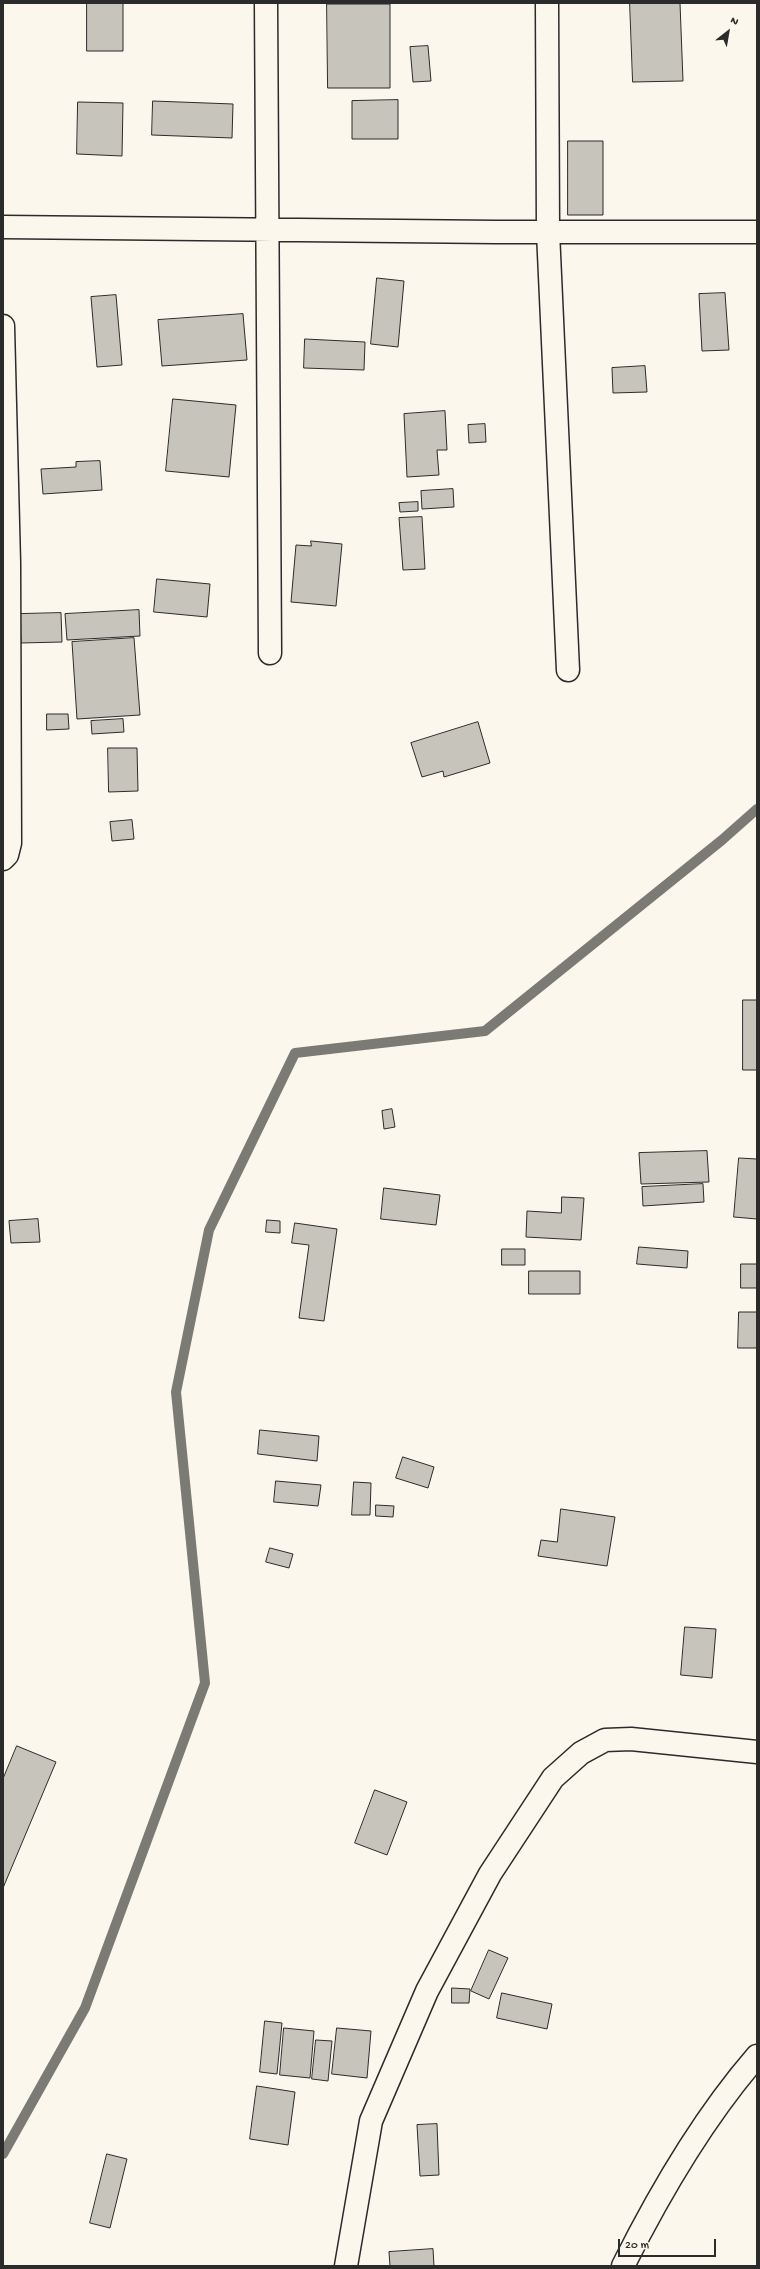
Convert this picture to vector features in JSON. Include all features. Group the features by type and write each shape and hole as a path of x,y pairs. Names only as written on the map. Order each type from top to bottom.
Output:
{"street":[{"path":"266,3 270,653"},
{"path":"547,3 548,232 568,670"},
{"path":"3,226 268,230 757,232"},
{"path":"3,326 9,556 10,835 7,855 3,859"},
{"path":"346,2266 371,2121 427,1991 486,1880 553,1778 581,1753 605,1740 631,1739 757,1752"},
{"path":"623,2266 642,2228 718,2102 757,2056"}],"building":[{"path":"87,3 123,3 123,51 87,51"},
{"path":"630,3 680,3 683,81 633,82"},
{"path":"327,4 390,4 390,88 328,88"},
{"path":"428,46 431,81 413,82 410,47"},
{"path":"398,100 398,139 352,139 352,101"},
{"path":"153,101 233,104 232,138 152,135"},
{"path":"78,102 123,103 122,156 77,154"},
{"path":"568,141 603,141 603,215 568,215"},
{"path":"377,278 404,281 398,347 371,344"},
{"path":"725,293 729,350 702,351 699,294"},
{"path":"116,295 122,365 97,367 91,297"},
{"path":"243,314 247,360 162,366 158,320"},
{"path":"305,339 365,342 364,370 304,368"},
{"path":"645,366 647,392 613,393 612,368"},
{"path":"173,399 236,405 229,477 166,471"},
{"path":"445,411 447,450 437,450 439,475 407,477 404,414"},
{"path":"485,424 486,442 469,443 468,425"},
{"path":"100,461 102,490 43,494 41,469 76,467 76,462"},
{"path":"453,489 454,507 422,509 421,491"},
{"path":"418,502 418,511 400,512 399,503"},
{"path":"422,517 425,569 403,570 399,518"},
{"path":"311,541 342,544 336,606 291,602 296,545 311,546"},
{"path":"157,579 210,584 207,617 154,612"},
{"path":"139,610 140,636 67,640 65,614"},
{"path":"61,613 62,642 21,643 20,614"},
{"path":"134,638 140,715 77,719 72,642"},
{"path":"47,714 68,714 69,729 47,730"},
{"path":"123,719 124,732 92,734 91,721"},
{"path":"478,722 490,763 444,777 443,771 422,777 411,743"},
{"path":"108,748 137,748 138,791 109,792"},
{"path":"132,820 134,839 112,841 110,822"},
{"path":"743,1000 757,1000 757,1070 743,1070"},
{"path":"392,1109 395,1127 384,1129 382,1111"},
{"path":"707,1151 709,1182 641,1184 639,1153"},
{"path":"739,1158 757,1159 757,1219 734,1217"},
{"path":"703,1184 704,1202 643,1206 642,1187"},
{"path":"384,1188 440,1195 436,1225 381,1219"},
{"path":"562,1197 584,1198 581,1240 526,1237 527,1211 561,1213"},
{"path":"38,1219 40,1242 11,1243 9,1221"},
{"path":"267,1220 280,1221 280,1233 266,1232"},
{"path":"295,1223 337,1229 324,1321 299,1318 309,1245 292,1243"},
{"path":"639,1247 688,1251 687,1268 637,1264"},
{"path":"502,1249 525,1249 525,1265 502,1265"},
{"path":"741,1264 757,1264 757,1288 741,1288"},
{"path":"529,1271 580,1271 580,1294 529,1294"},
{"path":"739,1312 757,1312 757,1348 738,1348"},
{"path":"260,1430 319,1436 317,1461 258,1454"},
{"path":"403,1457 434,1467 428,1488 396,1478"},
{"path":"276,1481 321,1485 318,1506 274,1502"},
{"path":"354,1482 371,1483 370,1515 352,1515"},
{"path":"376,1505 394,1506 393,1517 376,1516"},
{"path":"561,1509 615,1517 607,1566 538,1556 541,1540 557,1542"},
{"path":"270,1548 293,1554 289,1568 266,1562"},
{"path":"685,1627 716,1629 712,1678 681,1675"},
{"path":"17,1746 56,1762 3,1888 3,1779"},
{"path":"375,1790 407,1802 387,1855 355,1843"},
{"path":"489,1950 508,1958 489,1999 471,1991"},
{"path":"452,1988 470,1989 469,2003 452,2003"},
{"path":"502,1993 552,2004 547,2029 497,2018"},
{"path":"265,2021 282,2023 277,2074 260,2072"},
{"path":"284,2028 314,2031 310,2078 280,2075"},
{"path":"337,2028 371,2031 367,2078 332,2074"},
{"path":"316,2040 332,2041 328,2081 312,2079"},
{"path":"257,2086 295,2092 288,2145 250,2139"},
{"path":"437,2124 439,2175 420,2176 417,2125"},
{"path":"107,2154 127,2159 110,2228 90,2223"},
{"path":"433,2249 434,2266 390,2266 389,2252"}],"waterway":[{"path":"3,2154 85,2008 205,1683 176,1392 209,1230 295,1053 485,1031 722,840 757,809"}]}
